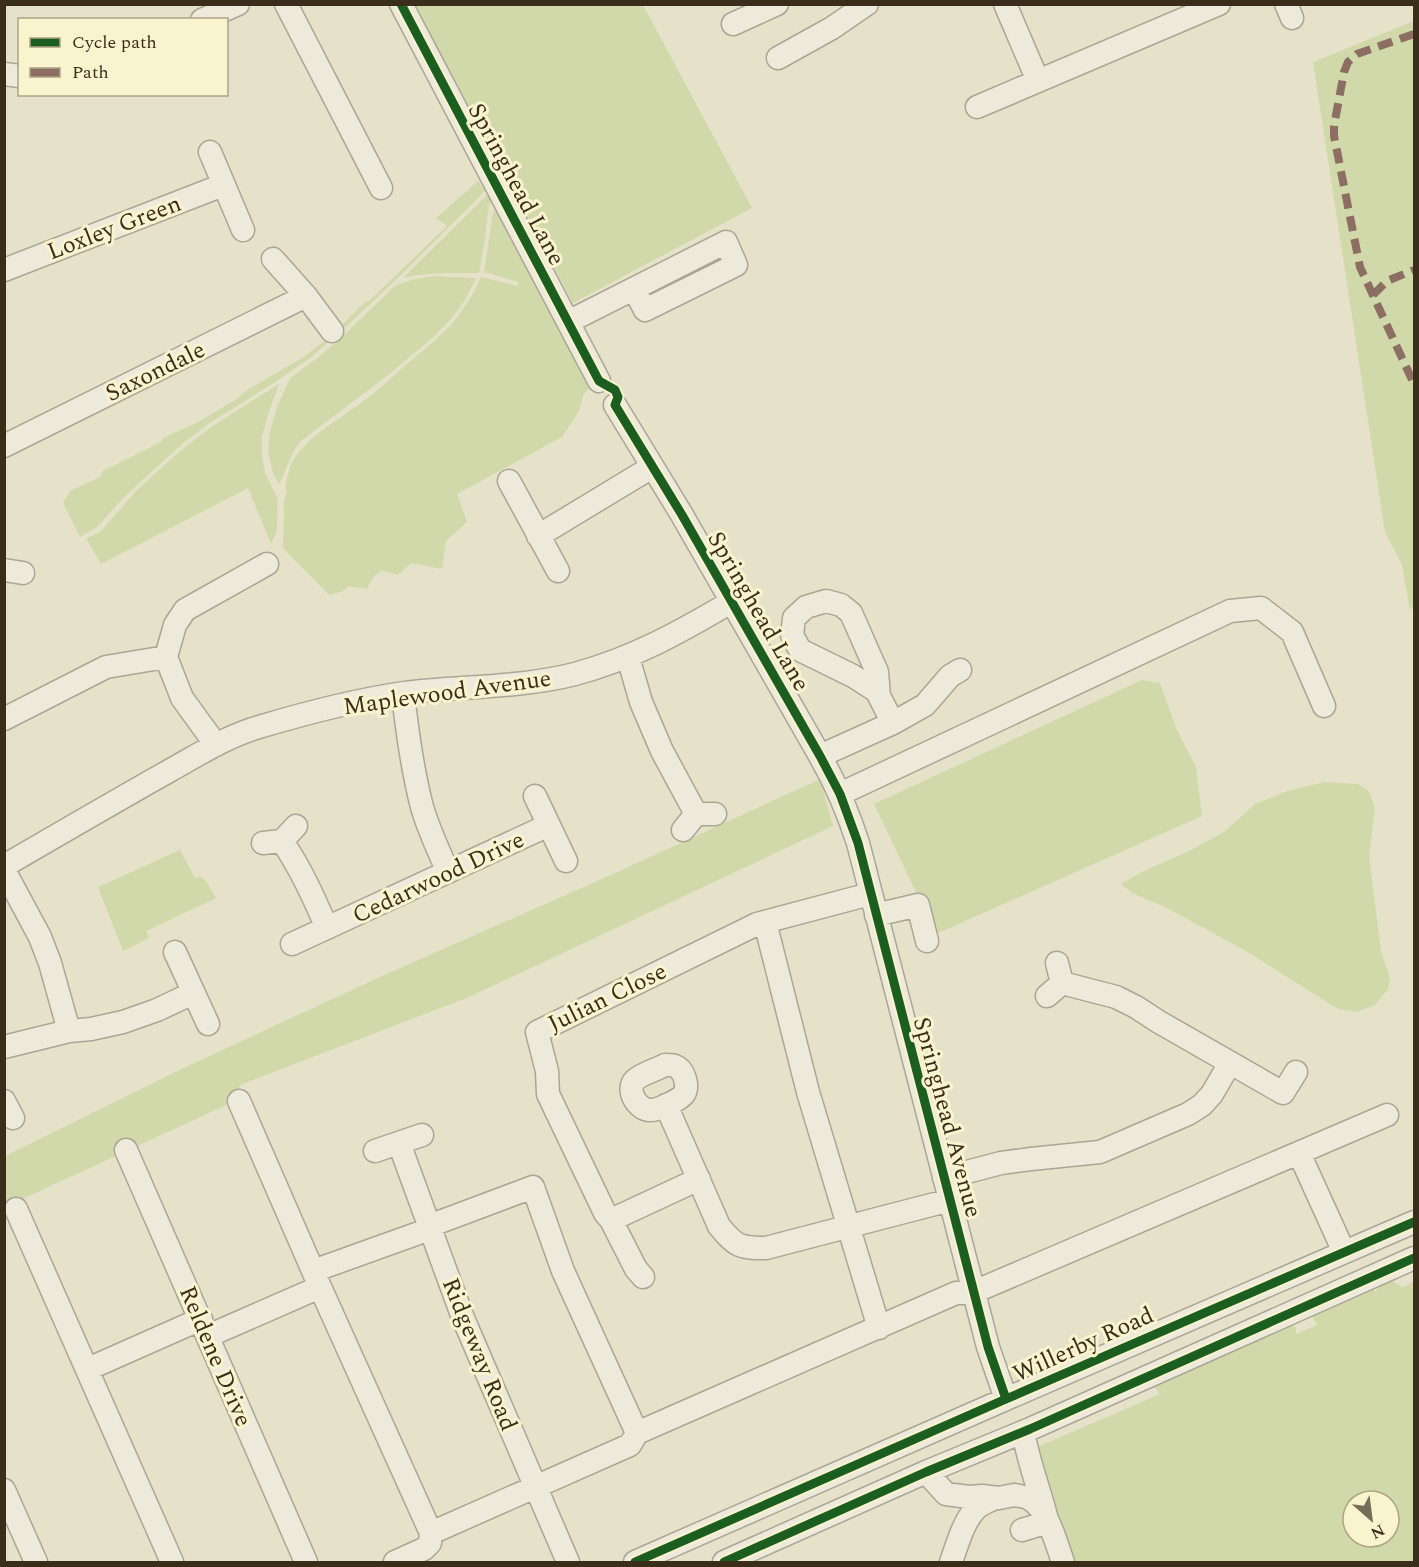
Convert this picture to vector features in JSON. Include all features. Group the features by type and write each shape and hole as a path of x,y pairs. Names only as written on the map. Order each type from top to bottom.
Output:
{"street":[{"path":"206,18 238,4"},
{"path":"286,4 380,176"},
{"name":"Springhead Lane","path":"401,4 599,381"},
{"path":"732,24 777,4"},
{"path":"778,58 832,28 867,4"},
{"path":"1005,4 1038,81"},
{"path":"977,107 1219,4"},
{"path":"210,152 243,230"},
{"name":"Loxley Green","path":"4,270 223,185"},
{"path":"273,259 306,296 332,331"},
{"path":"568,322 631,290"},
{"name":"Saxondale","path":"4,446 306,296"},
{"name":"Springhead Lane","path":"615,405 682,515 820,756 840,794 858,843"},
{"path":"538,536 652,467"},
{"path":"509,481 558,571"},
{"path":"216,745 182,698 166,657 175,625 185,610 267,564"},
{"name":"Maplewood Avenue","path":"4,868 216,745 256,727 346,704 403,694 459,687 522,684 574,674 628,657 679,633 731,602"},
{"path":"840,794 1230,611 1261,608 1292,632 1324,706"},
{"path":"4,719 106,667 166,657"},
{"path":"628,657 641,702 662,751 698,819"},
{"path":"820,756 893,723 925,705 950,676 960,670"},
{"path":"879,692 893,723"},
{"path":"403,694 407,731 422,804 448,872"},
{"name":"Cedarwood Drive","path":"535,796 566,861"},
{"name":"Cedarwood Drive","path":"292,944 549,825"},
{"name":"Cedarwood Drive","path":"280,837 305,878 327,928"},
{"name":"Springhead Avenue","path":"858,843 988,1347 1006,1399"},
{"path":"4,868 40,936 69,1031"},
{"name":"Julian Close","path":"611,1220 605,1213 548,1094 547,1071 537,1032 765,922 873,904 918,905 927,941"},
{"path":"765,922 808,1092 879,1328"},
{"path":"175,952 208,1024"},
{"path":"1055,981 1116,997 1283,1093 1296,1072"},
{"path":"4,1047 69,1031 123,1022 193,993"},
{"path":"666,1105 719,1226 731,1240 746,1248 766,1248 848,1226 947,1189 1001,1163 1085,1155 1114,1147 1188,1114 1202,1105 1212,1094 1230,1063"},
{"path":"239,1101 431,1533 430,1543 424,1550 395,1563"},
{"path":"431,1533 630,1445 637,1433 957,1293 974,1292 1387,1115"},
{"path":"375,1151 422,1135"},
{"name":"Ridgeway Road","path":"399,1143 463,1318 568,1563"},
{"name":"Reldene Drive","path":"126,1150 306,1563"},
{"path":"1299,1153 1344,1252"},
{"path":"643,1277 636,1269 611,1220 699,1179"},
{"path":"88,1370 204,1328 429,1227 533,1187 563,1271 637,1433"},
{"path":"16,1209 172,1563"},
{"name":"Willerby Road","path":"647,1560 1006,1399 1414,1222"},
{"path":"724,1563 926,1472 1028,1437 1051,1419 1414,1258"},
{"path":"1253,1291 1266,1324"},
{"path":"1038,1386 1051,1419"},
{"path":"951,1563 971,1514 979,1506 1004,1496 1021,1485 1022,1463 1028,1437"},
{"path":"1028,1437 1030,1465 1063,1563"},
{"path":"926,1472 956,1505 961,1534"},
{"path":"4,1490 36,1563"},
{"path":"946,1494 1027,1497 1035,1503 1047,1520"},
{"path":"1022,1530 1047,1520"}],"green space":[{"path":"415,5 643,5 752,208 573,303"},
{"path":"1414,21 1414,607 1410,610 1402,565 1385,532 1313,62"},
{"path":"478,181 485,191 338,334 341,326 366,301 368,302 447,226 436,218"},
{"path":"487,195 494,202 489,204 479,273 432,274 403,278"},
{"path":"499,208 541,287 540,298 554,304 594,380 583,396 579,411 562,437 457,494 467,522 446,541 442,569 411,563 398,575 382,570 373,577 367,589 349,586 341,592 329,595 283,548 284,500 287,492 285,490 292,463 304,447 321,431 374,393 441,335 466,304 481,277 518,286 518,282 484,272 493,212"},
{"path":"433,276 476,278 465,300 451,319 430,340 301,441 293,452 279,485 273,473 268,452 270,431 277,407 290,378 319,357 396,285"},
{"path":"334,337 309,359 208,424 181,445 125,496 97,527 80,537 63,503 70,491 102,476 101,472 161,442 163,438 200,421"},
{"path":"279,384 262,437 265,473 278,499 277,530 271,544 248,488 101,564 86,539 101,531 136,491 179,452 211,427"},
{"path":"1142,680 1160,683 1176,728 1196,767 1202,816 936,934 874,804"},
{"path":"818,780 822,786 833,826 469,997 240,1085 237,1100 5,1207 5,1156 192,1064 380,977"},
{"path":"1325,782 1358,784 1369,791 1375,809 1369,855 1381,951 1390,979 1388,989 1375,1005 1357,1012 1338,1009 1246,951 1167,908 1132,893 1121,884 1224,832 1255,804 1287,791"},
{"path":"180,850 195,878 200,876 206,881 216,898 146,931 149,938 123,951 98,887"},
{"path":"1389,1279 1401,1288 1414,1282 1414,1562 1075,1562 1033,1449 1160,1394 1154,1386 1287,1320 1296,1328 1296,1334 1317,1325 1311,1313 1372,1287 1376,1292 1380,1282"}],"marked path":[{"path":"1414,34 1357,54 1348,62 1334,126 1334,136 1360,267 1414,384"},
{"path":"1373,295 1387,281 1414,270"}],"cycle path":[{"path":"401,4 599,381 615,390 618,397 615,405 682,515 840,794 858,843 988,1347 1006,1399"},
{"path":"635,1562 1414,1222"},
{"path":"724,1562 1414,1258"}]}
